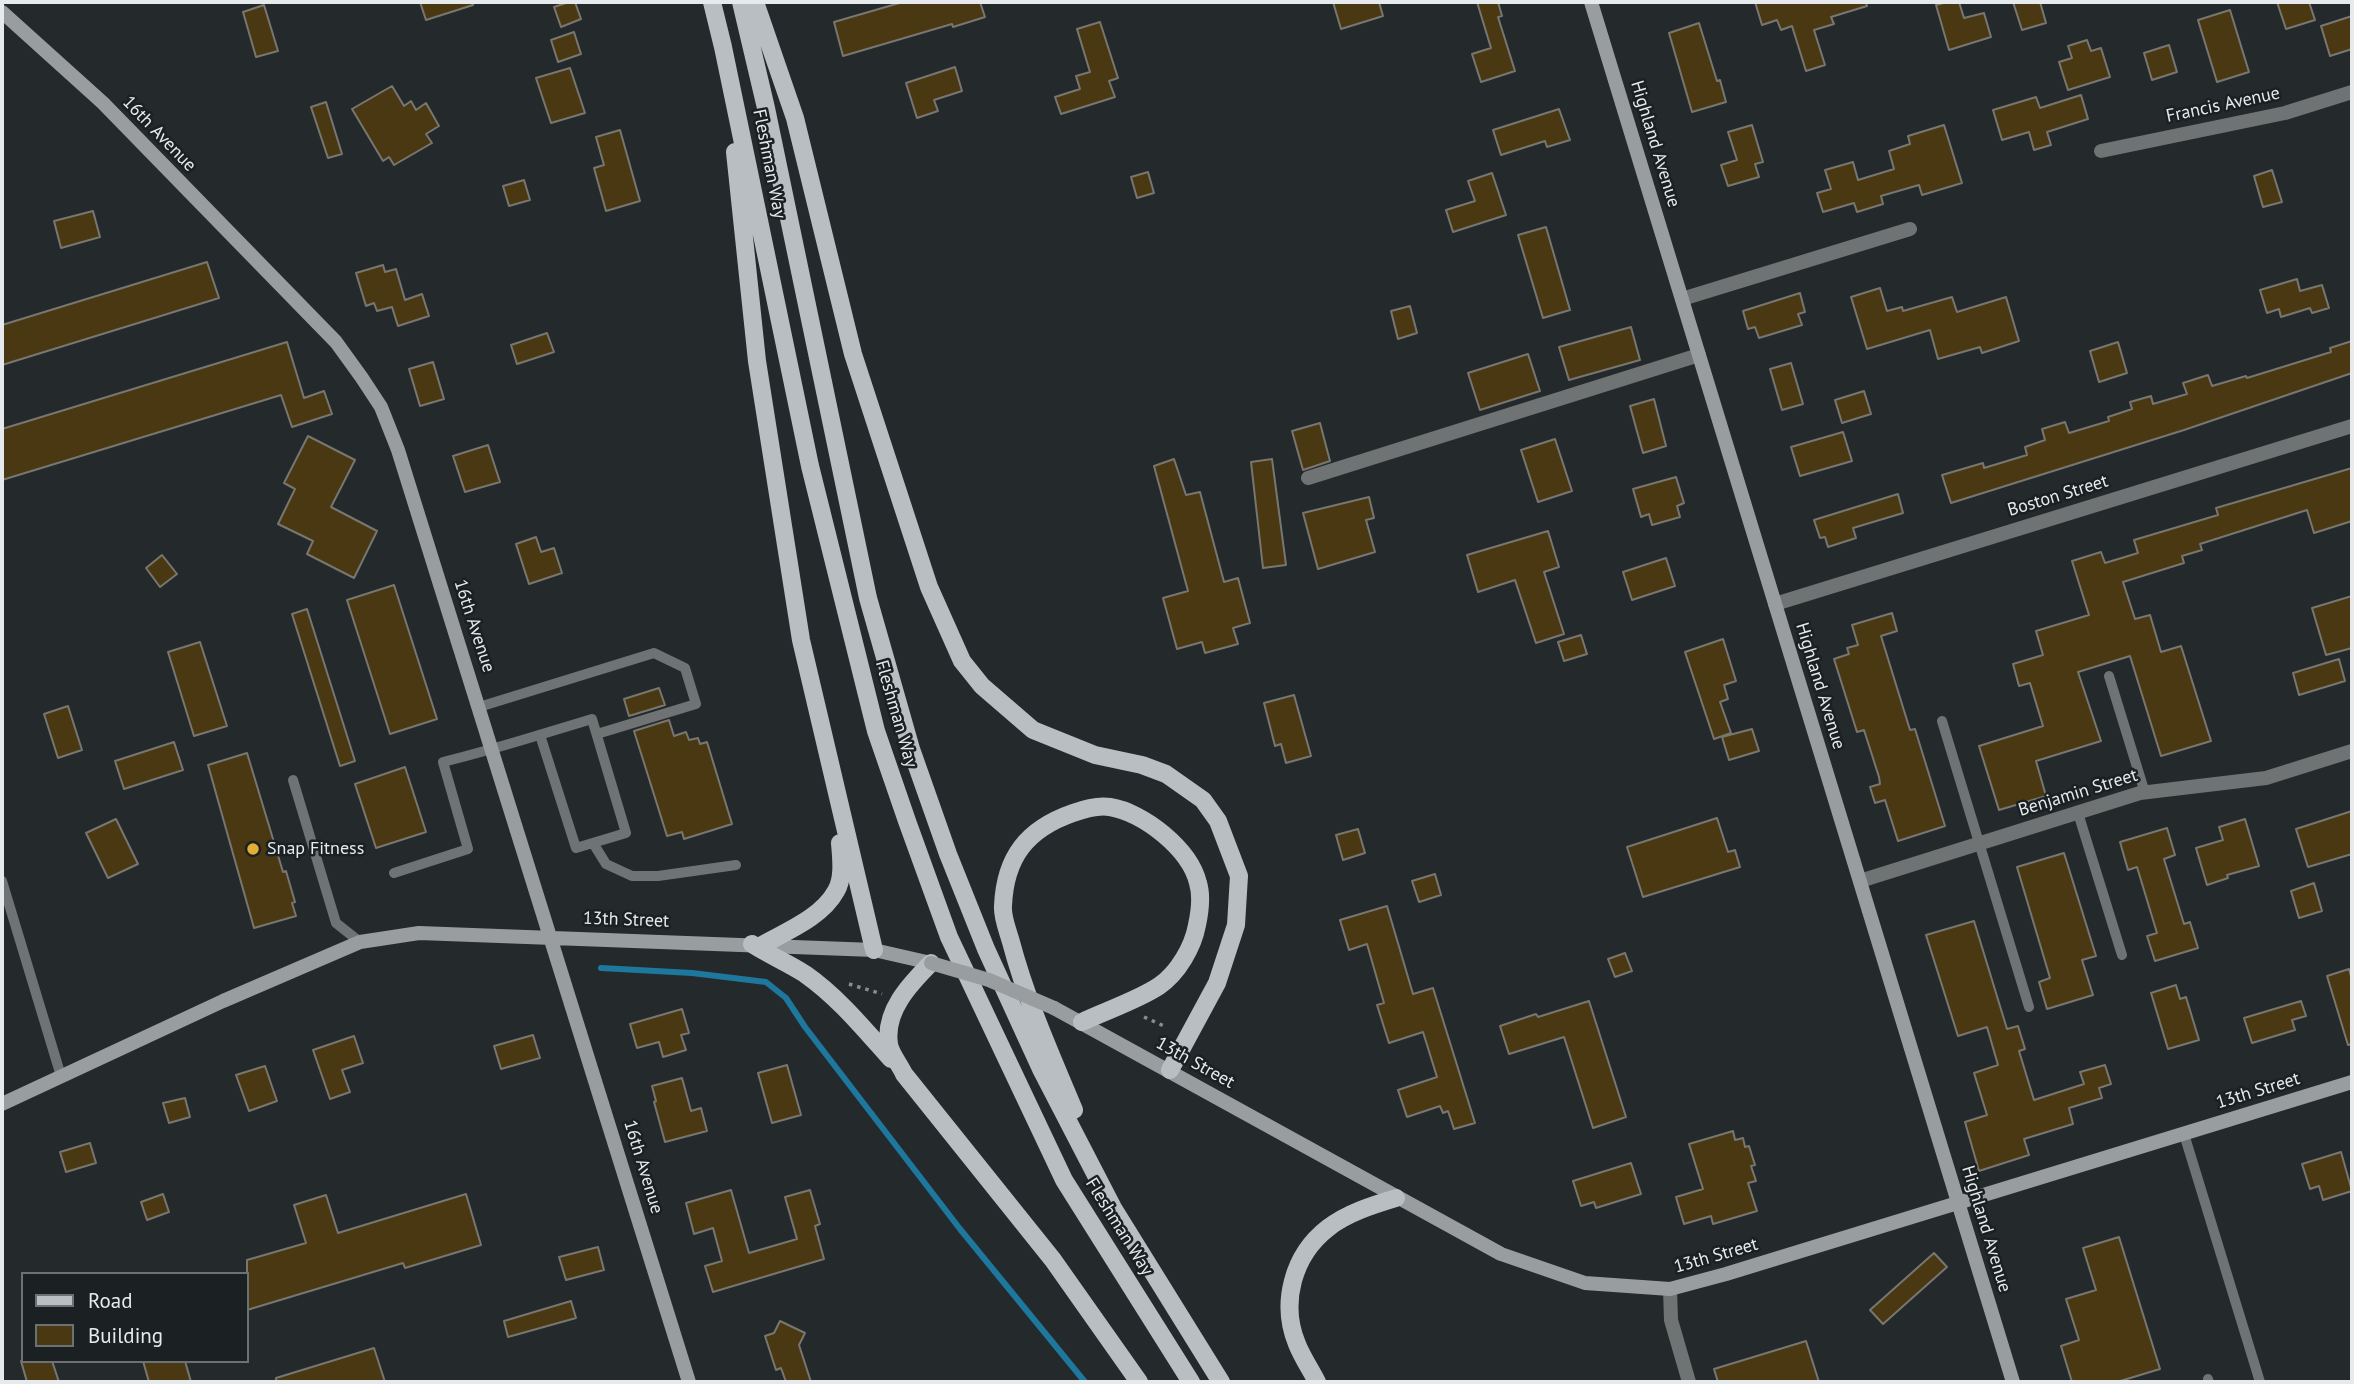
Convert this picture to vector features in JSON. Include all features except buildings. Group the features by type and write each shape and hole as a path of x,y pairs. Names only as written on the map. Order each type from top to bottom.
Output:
{"main road":[{"name":"Fleshman Way","path":"712,2 810,466 876,731 907,821 949,937 1064,1180 1191,1382"},
{"name":"Fleshman Way","path":"741,2 868,598 911,749 986,949 1041,1069 1113,1208 1221,1382"},
{"path":"755,2 795,118 853,354 929,587 962,662 982,686 1033,730 1095,755 1142,765 1166,774 1203,800 1218,821 1239,876 1236,925 1217,984 1170,1070"},
{"name":"Highland Avenue","path":"1591,2 2013,1382"},
{"name":"16th Avenue","path":"2,12 103,103 336,342 381,407 398,450 493,750 689,1382"},
{"path":"723,47 757,361 801,640 874,950"},
{"path":"757,945 809,917 827,903 838,889 842,861 830,766"},
{"path":"1082,1022 1159,986 1175,970 1195,939 1200,908 1198,881 1186,859 1172,842 1152,824 1131,813 1108,806 1083,810 1038,828 1019,848 1006,875 1002,909 1015,955 1049,1050 1113,1208"},
{"name":"13th Street","path":"2,1104 223,1001 360,942 419,933 874,950 989,980 1054,1008 1501,1254 1585,1283 1671,1289 2352,1082"},
{"path":"757,945 803,973 845,1007 904,1074 1054,1260 1139,1382"},
{"path":"904,1074 889,1045 891,1016 910,985 931,963"},
{"path":"1317,1382 1296,1343 1290,1312 1290,1288 1298,1266 1308,1247 1329,1227 1364,1208 1396,1198"}],"street":[{"name":"Francis Avenue","path":"2101,151 2285,113 2352,92"},
{"path":"1682,299 1910,229"},
{"path":"1308,478 1699,355"},
{"name":"Boston Street","path":"1775,604 2352,426"},
{"name":"Benjamin Street","path":"1860,881 2144,793 2266,778 2352,751"},
{"path":"1671,1289 1671,1320 1689,1382"}],"lane":[{"path":"479,707 654,653 685,668 696,704 597,734"},
{"path":"2109,676 2144,793"},
{"path":"394,873 468,849 443,762 493,750 540,735 592,719 626,833 576,848 540,735"},
{"path":"1942,721 2029,1007"},
{"path":"293,780 337,923 360,942"},
{"path":"2078,813 2122,955"},
{"path":"593,843 606,864 632,876 658,876 736,865"},
{"path":"2,881 61,1076"},
{"path":"2184,1134 2260,1382"}],"path":[{"path":"841,982 884,995"},
{"path":"1136,1014 1164,1026"}],"waterway":[{"path":"601,968 692,973 766,982 786,998 805,1027 960,1229 1085,1382"}],"place":[{"name":"Snap Fitness","path":"253,849"}]}
